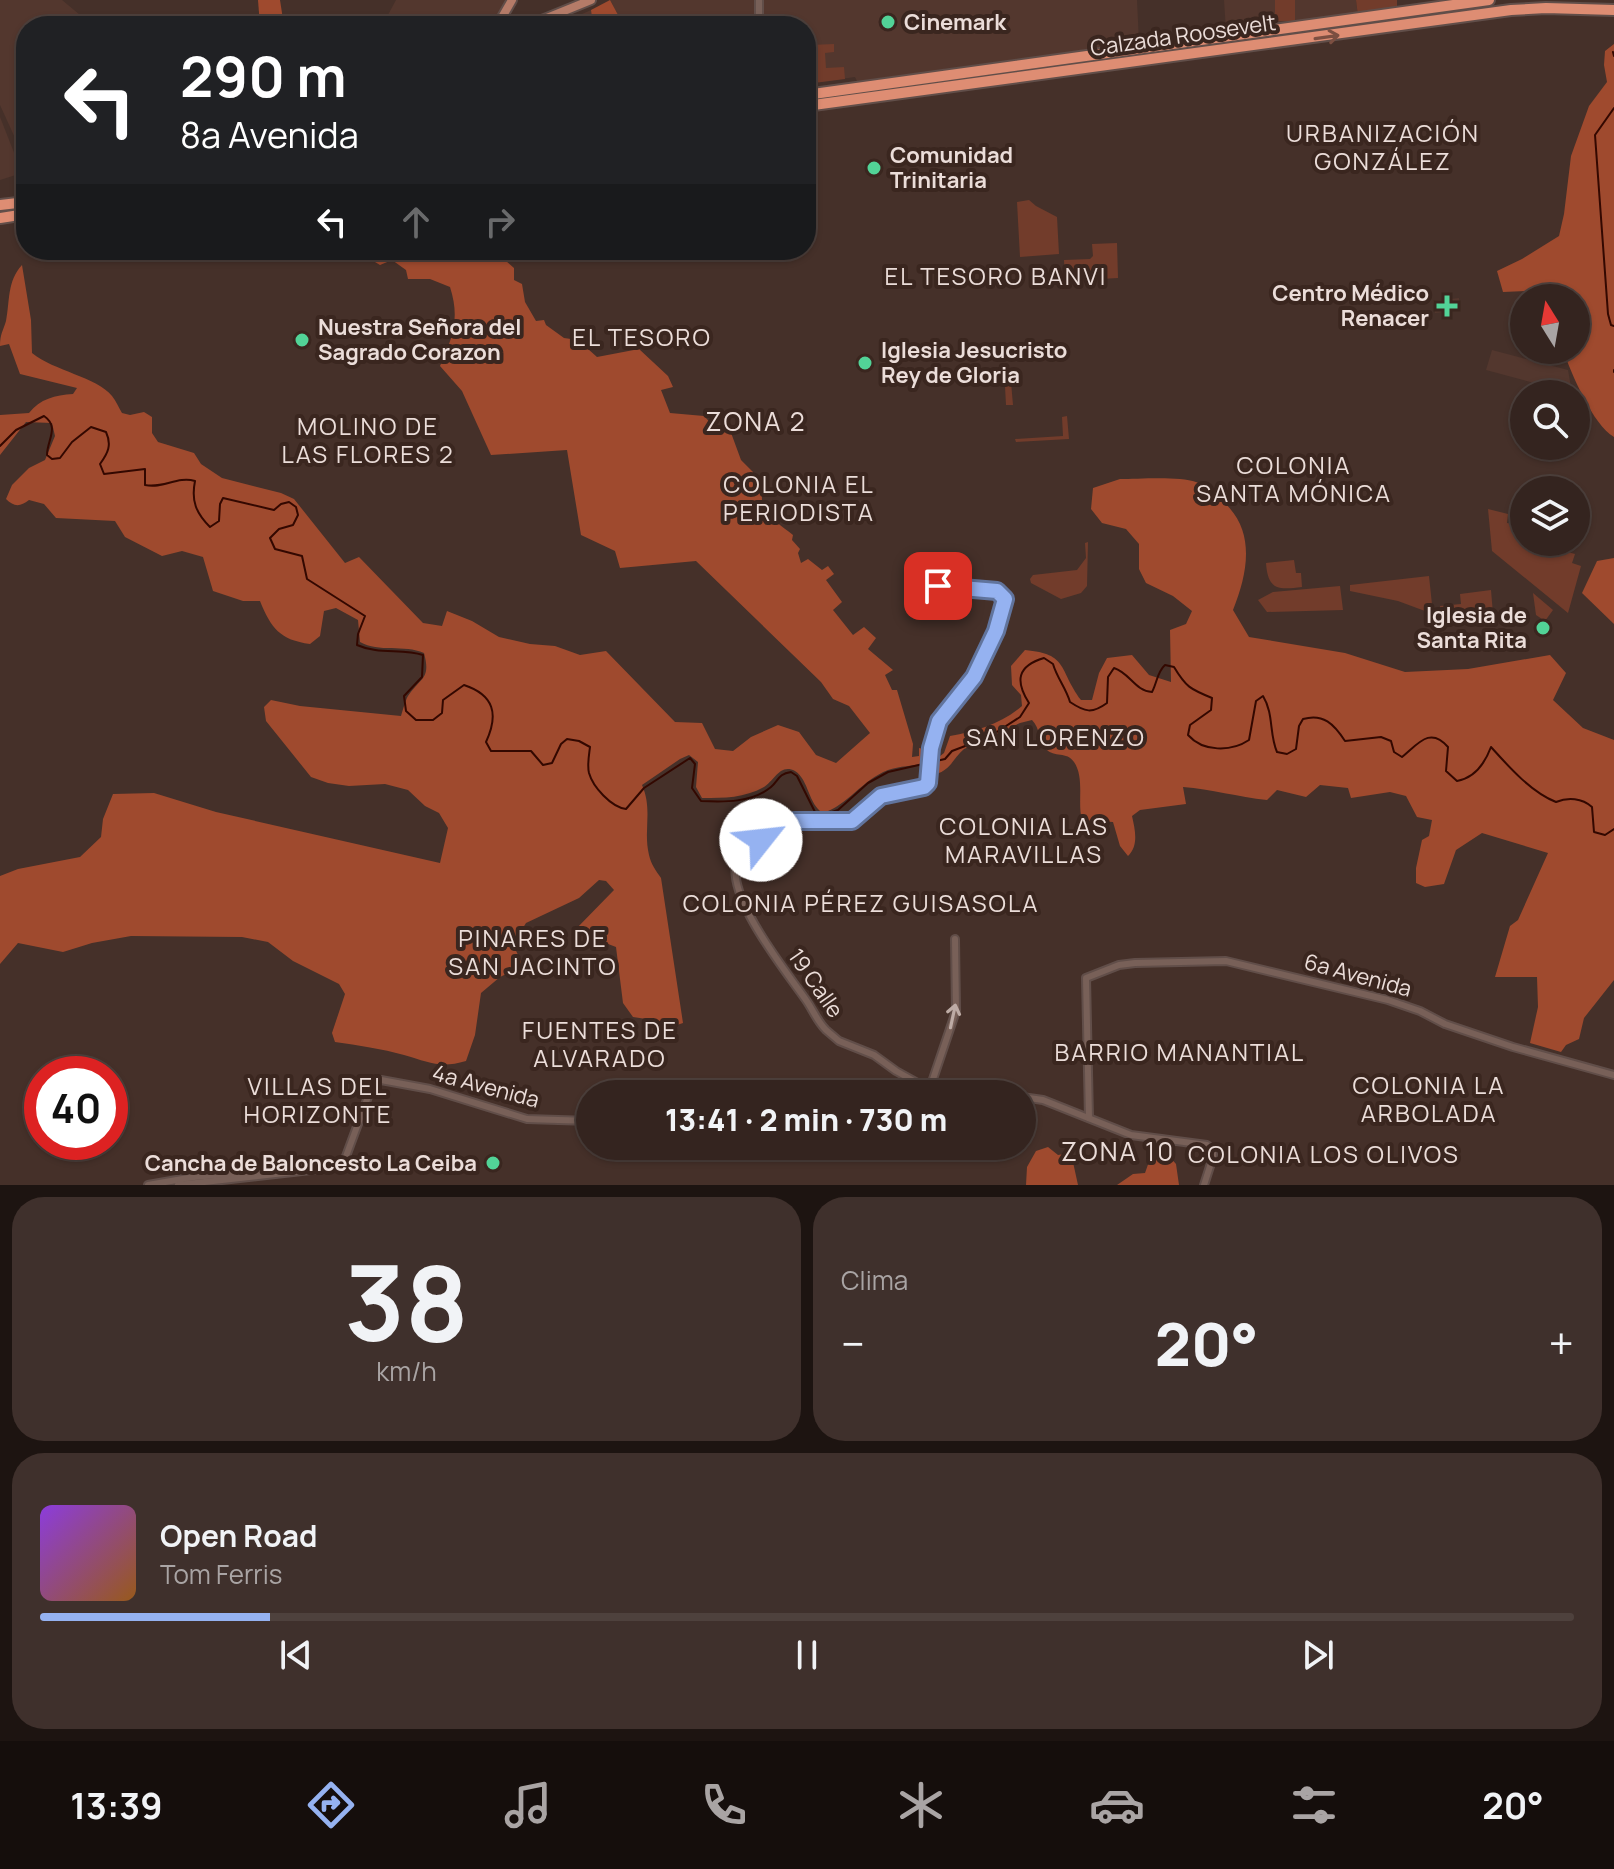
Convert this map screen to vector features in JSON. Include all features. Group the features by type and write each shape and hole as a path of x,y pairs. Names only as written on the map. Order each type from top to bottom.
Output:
{"highway":[{"name":"Calzada Roosevelt","path":"816,101 980,82 1030,69 1076,63 1086,58 1489,0"},
{"name":"Calzada Roosevelt","path":"816,99 846,91 1354,33 1511,10 1614,10"},
{"path":"1354,33 1357,25 1394,20 1402,13"}],"main road":[{"path":"552,16 591,0"}],"street":[{"name":"19 Calle","path":"911,1080 874,1055 839,1041 817,1020 767,945 739,891 734,871 740,854 782,824 805,819 852,821 881,796 926,785 930,772 930,752 939,721 970,683 983,660 1005,599 997,591 938,586"},
{"path":"933,1080 956,1011 955,939"},
{"name":"6a Avenida","path":"1089,1118 1086,978 1119,965 1135,963 1226,961 1402,1004 1475,1034 1614,1075"},
{"name":"4a Avenida","path":"311,1170 337,1167 345,1159 375,1083 381,1080 430,1089 517,1117 576,1121"},
{"path":"1036,1099 1131,1135 1207,1145 1213,1150 1213,1157 1204,1185"},
{"path":"148,1185 194,1177 293,1168 311,1170"},
{"path":"178,1185 311,1170"}],"shaded area":[{"path":"0,0 62,0 80,16 16,16 16,140 0,105"},
{"path":"258,0 280,0 282,16 259,16"},
{"path":"396,0 512,0 500,16 387,16"},
{"path":"610,0 754,0 754,16 619,16"},
{"path":"610,0 619,16 592,16 591,10"},
{"path":"762,0 1137,0 1139,42 857,81 855,77 816,83 816,16 762,16"},
{"path":"1224,0 1356,0 1358,16 1226,31"},
{"path":"1275,0 1295,0 1295,21 1275,21"},
{"path":"1356,0 1397,0 1397,11 1358,16"},
{"path":"591,10 592,16 578,16"},
{"path":"834,44 834,52 825,53 826,68 844,67 845,79 816,83 816,45"},
{"path":"1614,44 1614,437 1598,422 1590,408 1590,380 1575,380 1569,364 1590,364 1590,284 1510,284 1510,292 1503,292 1497,271 1559,236 1571,156 1589,106 1607,82 1605,51"},
{"path":"0,117 16,158 16,175 0,180"},
{"path":"1029,200 1057,217 1059,254 1020,257 1017,202"},
{"path":"1117,243 1118,278 1065,281 1064,260 1090,259 1093,256 1092,244"},
{"path":"372,260 392,260 380,265"},
{"path":"392,260 505,260 514,268 514,280 522,284 525,302 536,321 544,320 564,338 578,340 597,357 639,349 668,376 673,387 661,390 670,413 704,416 721,434 730,430 741,460 753,472 754,481 764,488 762,503 765,510 793,535 792,540 800,549 801,563 808,559 822,570 828,566 834,574 826,580 842,602 833,610 853,635 864,627 876,638 868,649 893,670 885,675 892,690 897,690 913,744 912,757 919,756 919,748 927,750 926,763 879,774 823,813 814,804 800,775 790,769 781,771 764,787 749,793 702,798 696,787 698,762 689,755 642,785 647,803 649,855 661,878 683,1023 671,1027 666,1022 633,1017 623,1003 616,947 574,931 614,890 606,881 599,880 579,898 526,923 513,944 523,966 500,977 481,993 475,1035 466,1061 457,1063 435,1064 335,1042 332,1033 345,994 339,984 293,961 268,942 242,937 131,936 63,952 18,943 0,964 0,876 18,869 80,857 101,837 103,819 113,794 154,793 216,812 440,863 448,828 439,813 425,806 408,790 385,784 349,786 311,777 266,721 264,707 271,700 300,706 401,716 408,696 424,677 424,653 360,642 358,620 336,608 324,611 320,636 310,644 291,639 278,631 268,619 260,601 243,601 213,591 203,557 182,551 162,556 125,537 115,521 56,518 44,504 29,500 17,505 6,499 12,485 29,468 45,460 55,436 52,423 26,422 0,455 0,415 29,413 43,401 73,394 77,388 20,374 9,344 0,346 11,284 22,265 31,320 32,353 105,389 122,413 144,412 152,417 152,433 158,442 194,453 201,464 222,478 294,499 345,563 359,557 423,623 442,626 447,611 499,637 555,646 580,655 606,651 675,722 702,723 715,749 733,751 751,737 778,725 799,732 816,755 836,763 870,733 849,706 833,699 821,682 696,561 620,568 615,551 581,535 567,450 491,455 462,391 440,366 454,327 450,287 430,279 408,279 406,270"},
{"name":"Centro Médico Renacer","path":"1459,298 1460,310 1435,313 1433,301"},
{"path":"1492,350 1510,355 1510,364 1545,364 1568,370 1570,380 1523,380 1486,370"},
{"path":"1004,368 1018,368 1018,381 1011,382 1013,405 1006,405"},
{"path":"1067,416 1069,439 1016,442 1015,439 1063,436 1062,417"},
{"path":"1120,479 1189,480 1204,486 1229,508 1244,534 1246,549 1243,579 1233,610 1249,637 1345,653 1405,672 1468,669 1550,655 1566,673 1553,700 1583,728 1614,740 1614,980 1584,1018 1579,1039 1566,1045 1561,1052 1530,1043 1538,1007 1537,977 1495,977 1510,926 1518,920 1548,853 1482,833 1456,850 1444,884 1425,887 1416,883 1416,868 1422,840 1429,836 1432,820 1417,817 1406,796 1390,792 1351,798 1348,788 1320,785 1306,797 1277,790 1267,800 1183,787 1186,804 1140,810 1132,816 1135,842 1128,856 1120,846 1113,822 1082,820 1080,783 1074,762 1046,749 1032,720 964,749 949,767 936,774 935,760 944,753 950,736 988,726 1022,706 1021,695 1012,685 1011,666 1025,650 1056,659 1081,700 1092,700 1099,673 1107,658 1132,655 1149,675 1171,682 1170,630 1186,624 1192,611 1173,596 1146,583 1139,569 1139,544 1126,529 1102,523 1091,509 1093,488"},
{"path":"1488,509 1508,514 1510,556 1574,556 1572,563 1581,566 1568,613 1492,551"},
{"path":"1088,542 1087,586 1081,593 1061,599 1031,583 1033,575 1077,570 1086,558 1085,543"},
{"path":"1614,558 1614,624 1582,593 1597,561"},
{"path":"1294,560 1296,573 1301,573 1302,587 1281,588 1272,583 1266,563"},
{"path":"1429,576 1433,614 1398,601 1350,591 1350,585"},
{"path":"1340,586 1343,610 1267,612 1258,600 1273,592"},
{"path":"1491,590 1493,614 1441,619 1440,606 1461,604 1460,594"},
{"path":"1533,593 1553,610 1545,621 1536,615"},
{"path":"1048,1147 1058,1155 1071,1153 1078,1185 1026,1185 1027,1167 1031,1160 1036,1160 1036,1151"},
{"path":"1168,1155 1176,1164 1179,1185 1117,1185 1133,1174 1145,1173 1151,1156"}],"waterway":[{"path":"1613,52 1614,56"},
{"path":"1614,108 1595,135 1608,314 1614,326"},
{"path":"0,446 16,430 44,416 52,429 47,455 52,459 60,458 72,442 91,427 106,432 108,449 100,464 104,474 145,469 145,485 195,481 196,506 210,527 219,521 223,498 274,510 289,502 296,507 298,515 293,525 279,529 270,538 275,549 302,556 307,579 365,616 357,645 423,655 422,677 404,696 406,711 416,720 433,720 442,713 443,700 464,685 474,689 488,700 493,714 486,742 491,751 531,751 543,765 552,763 561,744 567,739 579,741 590,747 588,770 594,784 603,796 626,809 644,788 690,758 695,764 692,788 701,801 747,799 763,792 781,776 791,772 797,776 816,814 838,810 868,783 888,772 945,759 952,751 989,737 1020,717 1029,703 1022,688 1021,675 1028,665 1044,658 1053,664 1070,702 1088,710 1107,703 1108,677 1114,668 1141,689 1152,692 1162,668 1165,665 1174,667 1189,687 1212,698 1211,710 1190,725 1188,735 1209,747 1234,747 1249,740 1256,701 1263,696 1269,710 1277,752 1287,754 1296,749 1299,726 1303,719 1310,718 1327,721 1345,741 1381,737 1391,741 1394,752 1402,757 1424,739 1435,738 1448,747 1446,771 1457,781 1469,777 1478,769 1491,747 1521,778 1547,798 1556,802 1579,800 1592,807 1594,832 1605,835 1614,829"}],"place":[{"name":"Cinemark","path":"888,22"},
{"name":"Comunidad Trinitaria","path":"874,168"},
{"name":"Centro Médico Renacer","path":"1447,306"},
{"name":"Nuestra Señora del Sagrado Corazon","path":"302,340"},
{"name":"Iglesia Jesucristo Rey de Gloria","path":"865,363"},
{"name":"Iglesia de Santa Rita","path":"1543,628"},
{"name":"Cancha de Baloncesto La Ceiba","path":"493,1163"}],"district":[{"name":"URBANIZACIÓN GONZÁLEZ","path":"1383,148"},
{"name":"EL TESORO BANVI","path":"996,277"},
{"name":"EL TESORO","path":"642,338"},
{"name":"ZONA 2","path":"756,422"},
{"name":"MOLINO DE LAS FLORES 2","path":"368,441"},
{"name":"COLONIA SANTA MÓNICA","path":"1294,480"},
{"name":"COLONIA EL PERIODISTA","path":"799,499"},
{"name":"SAN LORENZO","path":"1056,738"},
{"name":"COLONIA LAS MARAVILLAS","path":"1024,841"},
{"name":"COLONIA PÉREZ GUISASOLA","path":"861,904"},
{"name":"PINARES DE SAN JACINTO","path":"533,953"},
{"name":"FUENTES DE ALVARADO","path":"600,1045"},
{"name":"BARRIO MANANTIAL","path":"1180,1053"},
{"name":"COLONIA LA ARBOLADA","path":"1429,1100"},
{"name":"VILLAS DEL HORIZONTE","path":"318,1101"},
{"name":"ZONA 10","path":"1118,1152"},
{"name":"COLONIA LOS OLIVOS","path":"1324,1155"}],"route":[{"path":"761,840 782,824 795,821 852,821 881,796 924,787 928,783 931,748 939,721 974,677 996,631 1005,599 997,591 938,586"}]}
